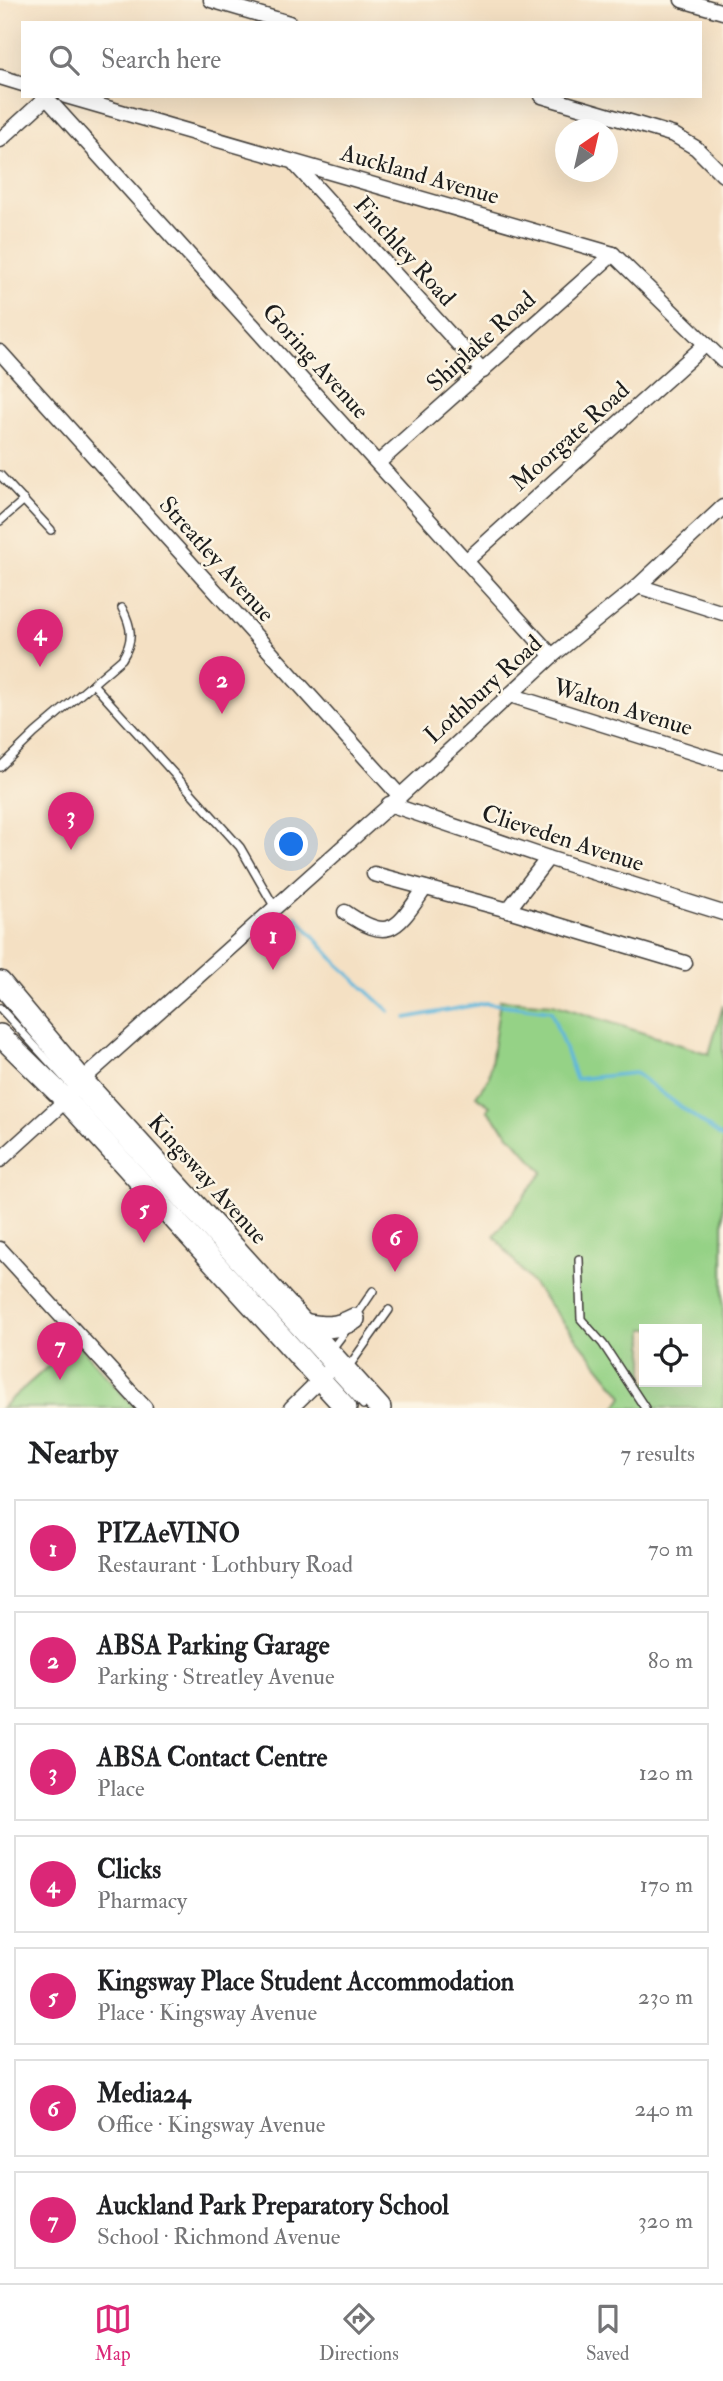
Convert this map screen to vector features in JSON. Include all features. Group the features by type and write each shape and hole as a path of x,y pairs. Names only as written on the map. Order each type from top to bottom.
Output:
{"main road":[{"name":"Kingsway Avenue","path":"0,982 74,1090 333,1367 380,1408"},
{"name":"Kingsway Avenue","path":"0,1035 74,1090 304,1324 333,1367 346,1408"},
{"path":"304,1324 340,1327 354,1318"}],"street":[{"path":"211,0 282,21"},
{"path":"681,0 723,12"},
{"path":"0,77 21,82"},
{"path":"0,140 45,98"},
{"name":"Goring Avenue","path":"47,98 552,656"},
{"name":"Auckland Avenue","path":"73,98 613,254 723,362"},
{"path":"549,98 674,135 696,148 723,174"},
{"name":"Finchley Road","path":"294,163 483,370"},
{"name":"Shiplake Road","path":"378,463 613,254"},
{"name":"Moorgate Road","path":"466,561 706,344"},
{"name":"Streatley Avenue","path":"0,352 395,800"},
{"name":"Lothbury Road","path":"0,1160 274,906 552,656 638,586 723,507"},
{"path":"638,586 723,613"},
{"name":"Walton Avenue","path":"510,695 723,762"},
{"name":"Clieveden Avenue","path":"395,800 548,858 723,913"},
{"path":"508,910 548,858"},
{"path":"374,874 685,962"},
{"path":"345,912 366,927 384,930 392,928 404,918 425,888"},
{"path":"0,1249 145,1408"},
{"path":"290,1408 333,1367"}],"lane":[{"path":"0,475 51,530"},
{"path":"0,521 24,500"},
{"path":"0,766 122,659 128,649 131,629 122,608"},
{"path":"93,684 240,846 274,906"},
{"path":"0,1008 74,1090"},
{"path":"579,1259 581,1319 603,1343 645,1408"},
{"path":"333,1367 354,1318 373,1291"},
{"path":"333,1367 389,1310"},
{"path":"333,1367 366,1408"}],"green space":[{"path":"500,1000 553,1004 709,1054 723,1005 723,1408 615,1408 623,1396 494,1236 543,1172 487,1110 490,1106 476,1096 489,1078"},
{"path":"76,1342 135,1408 1,1408"}],"waterway":[{"path":"296,916 337,963 389,1011"},
{"path":"406,1018 486,1003 551,1011 576,1079 635,1073 723,1138"}],"place":[{"name":"Clicks","path":"40,667"},
{"name":"ABSA Parking Garage","path":"222,714"},
{"name":"ABSA Contact Centre","path":"71,850"},
{"name":"PIZAeVINO","path":"273,970"},
{"name":"Kingsway Place Student Accommodation","path":"144,1243"},
{"name":"Media24","path":"395,1272"},
{"name":"Auckland Park Preparatory School","path":"60,1380"}]}
